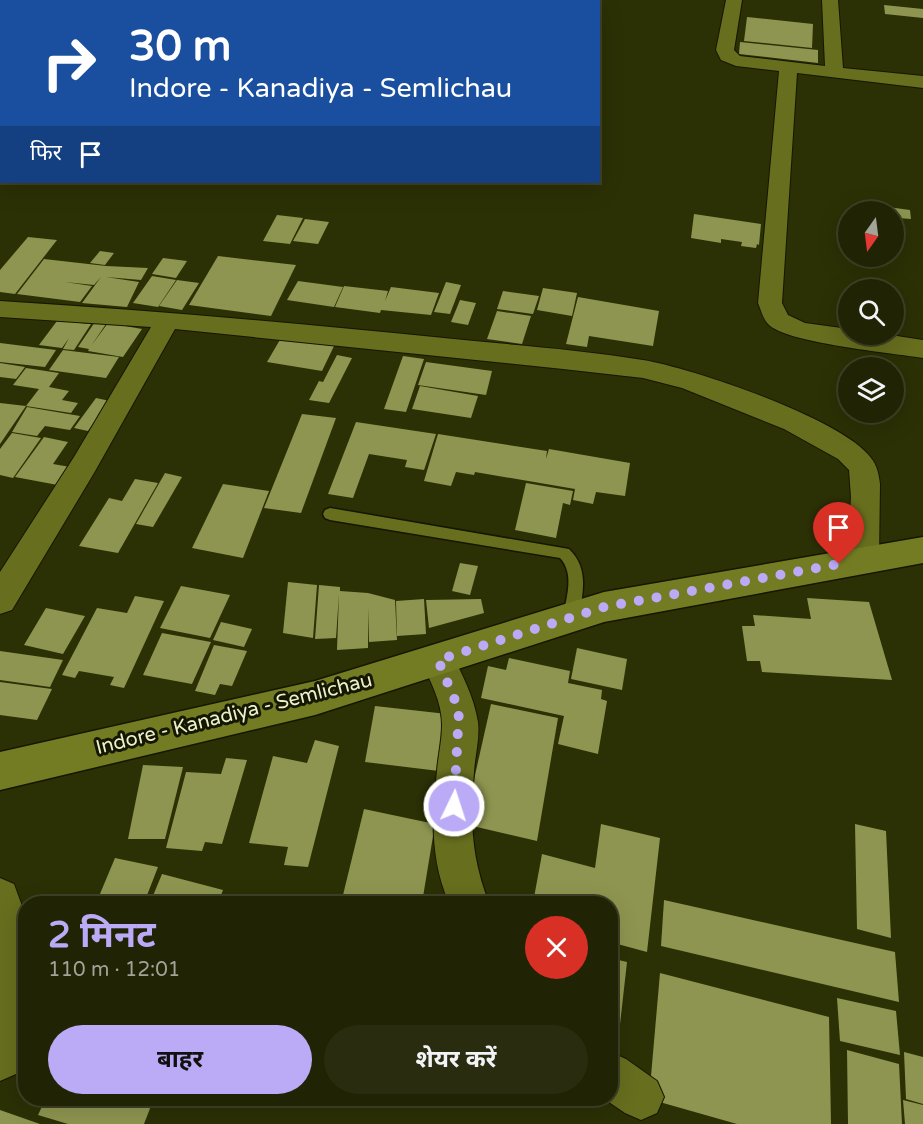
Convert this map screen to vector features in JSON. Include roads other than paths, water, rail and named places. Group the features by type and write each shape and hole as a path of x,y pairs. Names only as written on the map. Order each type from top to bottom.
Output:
{"main road":[{"name":"Indore - Kanadiya - Semlichau","path":"0,771 315,698 604,607 923,550"}],"street":[{"path":"734,0 725,50 727,57 736,61 923,82"},
{"path":"830,0 834,72"},
{"path":"788,67 770,303 778,320 800,330 923,349"},
{"path":"0,309 168,319 379,338 643,369 681,377 750,403 836,442 850,452 862,466 866,482 863,560"},
{"path":"0,600 84,465 168,319"},
{"path":"438,660 459,710 451,848 459,886 465,896"},
{"path":"0,898 18,979 18,1003 9,1040 0,1058"}],"lane":[{"path":"330,514 564,553 573,560 576,569 572,617"}]}
